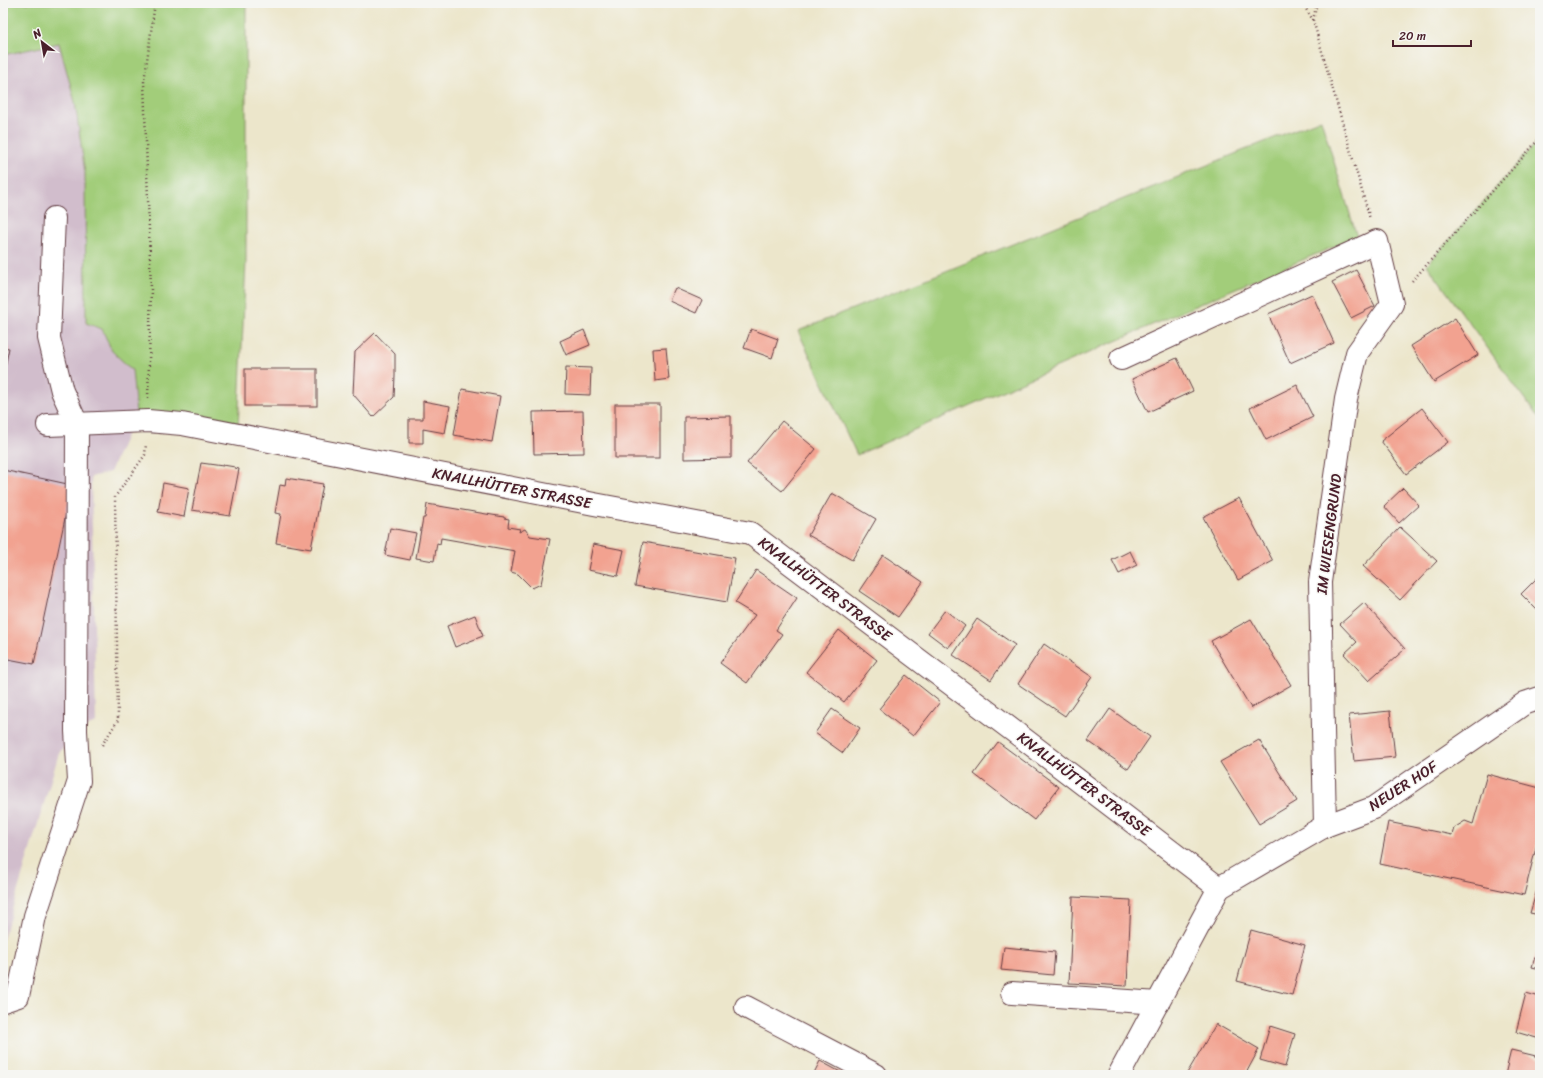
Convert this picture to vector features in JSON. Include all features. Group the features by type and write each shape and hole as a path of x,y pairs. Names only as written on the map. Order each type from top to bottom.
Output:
{"street":[{"path":"3,1001 18,996 35,916 79,780 76,731 77,424 62,391 50,338 54,218"},
{"path":"1121,359 1376,240 1392,304"},
{"name":"IM WIESENGRUND","path":"1325,826 1320,582 1346,399 1357,353 1392,304"},
{"name":"KNALLHÜTTER STRASSE","path":"48,425 148,421 182,424 750,533 1018,734 1219,888"},
{"name":"NEUER HOF","path":"1219,888 1325,826 1373,808 1524,703 1540,698"},
{"path":"1119,1075 1219,888"},
{"path":"1012,993 1158,1003"},
{"path":"746,1007 876,1075"}],"path":[{"path":"101,747 118,720 115,497 145,455 148,421 150,289 144,82 155,3"},
{"path":"1302,3 1313,20 1376,240"},
{"path":"1313,20 1317,3"},
{"path":"1392,304 1540,138"}],"shaded area":[{"path":"59,43 75,102 85,173 86,323 102,329 112,351 132,370 136,413 110,472 91,477 96,723 76,731 59,753 3,940 3,55"}],"green space":[{"path":"3,3 246,3 246,262 238,429 136,413 132,370 112,351 102,329 86,323 85,173 75,102 59,43 3,55"},
{"path":"1321,119 1357,237 1229,291 857,455 798,331"},
{"path":"1540,138 1540,420 1427,265"}],"building":[{"path":"1356,270 1375,306 1351,318 1332,282"},
{"path":"675,288 702,300 696,313 669,301"},
{"path":"1312,294 1334,343 1290,363 1268,314"},
{"path":"1455,318 1478,355 1434,382 1411,346"},
{"path":"751,329 778,339 772,358 744,348"},
{"path":"584,330 590,345 566,355 560,341"},
{"path":"375,333 395,354 395,376 394,397 373,417 353,394 355,352"},
{"path":"3,347 9,348 4,373 3,373"},
{"path":"666,348 669,379 655,381 653,349"},
{"path":"1177,358 1193,391 1148,412 1132,379"},
{"path":"566,367 591,368 590,395 565,394"},
{"path":"245,369 317,369 317,406 245,406"},
{"path":"1297,385 1313,417 1266,440 1250,408"},
{"path":"462,389 500,396 492,442 454,435"},
{"path":"423,401 450,406 445,433 423,429 423,443 409,443 409,419 423,419"},
{"path":"615,404 660,404 660,458 615,458"},
{"path":"1422,408 1448,442 1406,474 1381,441"},
{"path":"583,411 584,453 534,454 533,412"},
{"path":"731,416 731,458 684,459 684,417"},
{"path":"782,421 816,449 782,491 747,463"},
{"path":"201,463 223,465 239,469 230,516 192,510"},
{"path":"3,470 72,485 34,664 3,658"},
{"path":"286,478 323,484 311,549 276,543 281,514 275,513 280,485 285,486"},
{"path":"163,483 189,488 184,517 158,512"},
{"path":"1403,488 1419,505 1399,523 1384,506"},
{"path":"832,493 876,519 852,560 808,535"},
{"path":"1239,498 1273,561 1238,580 1203,517"},
{"path":"427,504 504,517 509,519 508,527 520,529 519,532 525,529 530,536 550,539 541,584 532,588 518,574 511,572 515,551 441,538 440,544 437,543 434,561 416,558"},
{"path":"1400,527 1437,561 1400,600 1363,566"},
{"path":"390,528 416,533 410,560 385,555"},
{"path":"643,542 735,558 727,602 635,586"},
{"path":"593,544 624,550 618,576 588,570"},
{"path":"1130,551 1137,565 1119,574 1112,560"},
{"path":"883,555 923,582 898,617 859,591"},
{"path":"756,570 797,598 776,630 782,634 747,683 720,663 755,615 735,603"},
{"path":"1539,576 1540,577 1539,612 1521,594"},
{"path":"1364,603 1405,649 1369,681 1344,654 1357,642 1340,624"},
{"path":"945,610 965,626 948,648 928,633"},
{"path":"475,615 483,636 455,647 447,626"},
{"path":"977,619 1015,645 991,680 953,655"},
{"path":"1251,619 1291,685 1251,708 1211,641"},
{"path":"839,630 877,660 844,702 806,672"},
{"path":"1044,644 1092,677 1065,716 1018,684"},
{"path":"906,675 940,702 913,736 879,709"},
{"path":"832,709 860,728 843,753 815,733"},
{"path":"1110,709 1150,737 1128,769 1088,741"},
{"path":"1390,711 1395,757 1354,761 1349,715"},
{"path":"1259,740 1297,801 1259,824 1220,762"},
{"path":"998,742 1059,787 1034,820 974,774"},
{"path":"1487,774 1540,788 1540,832 1524,895 1380,864 1388,822 1452,835 1454,828 1465,821 1473,824"},
{"path":"1540,880 1540,915 1530,913"},
{"path":"1073,897 1131,900 1127,986 1069,983"},
{"path":"1251,930 1305,945 1292,995 1237,981"},
{"path":"1540,940 1540,969 1532,967"},
{"path":"1004,947 1055,952 1053,975 1001,970"},
{"path":"1526,993 1540,997 1540,1039 1516,1032"},
{"path":"1216,1024 1259,1049 1245,1075 1186,1075"},
{"path":"1270,1026 1295,1034 1285,1067 1260,1060"},
{"path":"1511,1050 1540,1057 1540,1075 1505,1075"},
{"path":"820,1061 846,1075 813,1075"}]}
